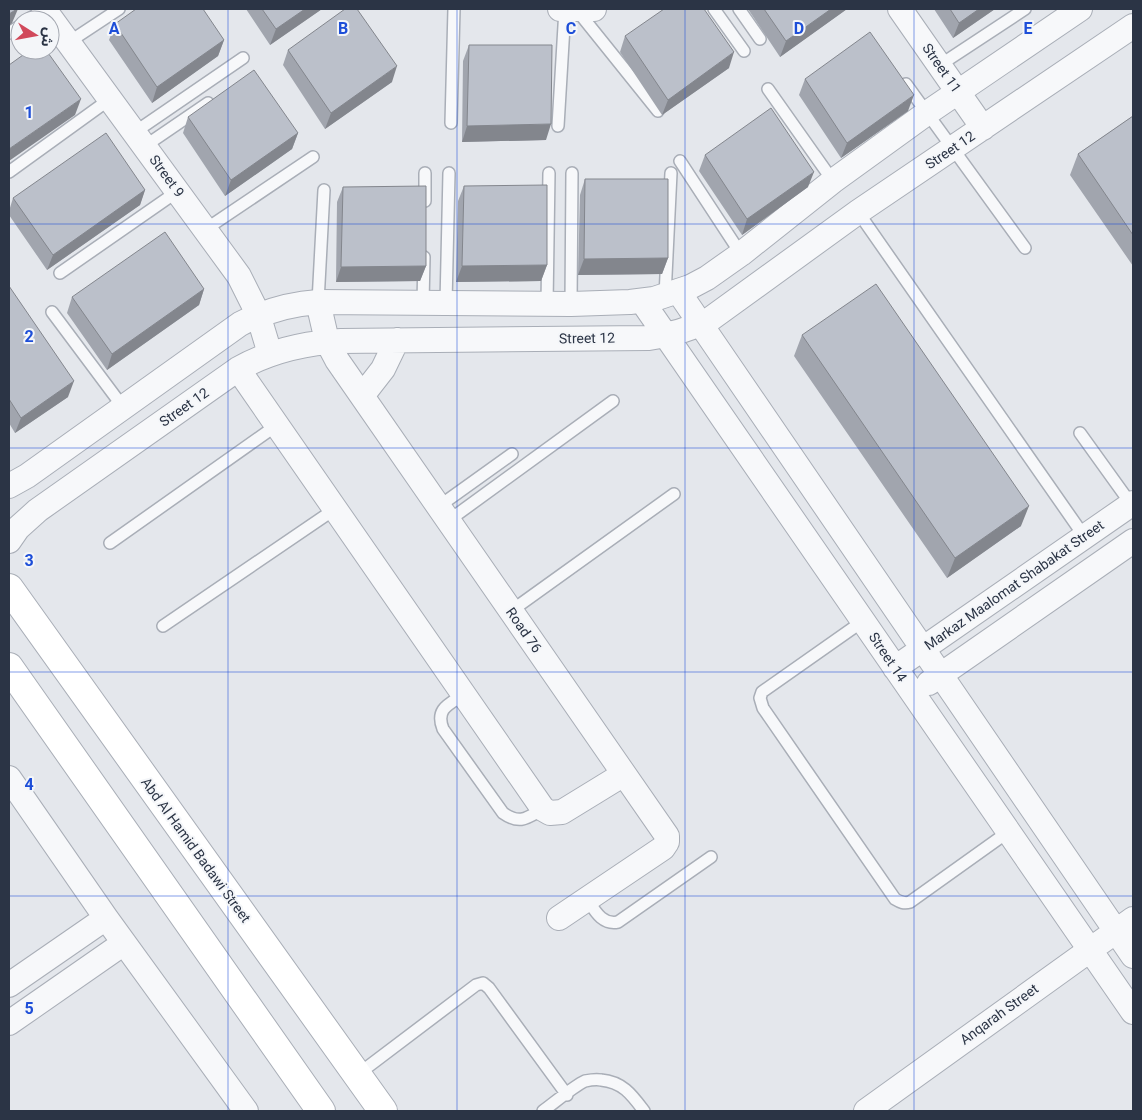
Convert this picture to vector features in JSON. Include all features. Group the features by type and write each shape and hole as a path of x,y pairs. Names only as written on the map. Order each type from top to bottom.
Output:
{"main road":[{"name":"Abd Al Hamid Badawi Street","path":"9,588 383,1111"},
{"path":"9,667 321,1111"}],"street":[{"name":"Street 9","path":"44,9 240,276 258,314 270,354"},
{"path":"560,9 594,9"},
{"name":"Street 11","path":"900,9 983,128"},
{"path":"9,486 26,476 240,324 258,314 280,307 318,302 572,304 642,301 672,294 706,278 741,254 832,181 1080,9"},
{"name":"Street 12","path":"9,541 18,528 38,510 238,369 270,354 303,345 327,342 648,338 665,336 701,325 858,212 1133,26"},
{"path":"672,294 701,325 941,675 1124,925 1133,956"},
{"name":"Street 14","path":"642,301 1133,1012"},
{"name":"Road 76","path":"318,302 327,342 337,360 665,833 667,842 664,848 559,918"},
{"path":"362,396 383,369 397,340"},
{"path":"238,369 543,809 550,813 562,812 624,774"},
{"name":"Markaz Maalomat Shabakat Street","path":"895,668 1132,504"},
{"path":"913,694 1133,541"},
{"path":"9,778 106,918 246,1111"},
{"path":"9,985 106,918"},
{"name":"Anqarah Street","path":"866,1111 1124,925"},
{"path":"9,1023 124,943"}],"lane":[{"path":"69,42 119,9"},
{"path":"451,123 454,9"},
{"path":"558,126 565,9"},
{"path":"576,9 658,110"},
{"path":"714,9 744,50"},
{"path":"739,9 760,39"},
{"path":"940,65 1025,9"},
{"path":"140,139 243,58"},
{"path":"899,75 1025,248"},
{"path":"768,89 832,181"},
{"path":"9,172 110,99"},
{"path":"140,139 215,99"},
{"path":"206,229 313,157"},
{"path":"680,161 741,254"},
{"path":"424,210 425,173"},
{"path":"446,303 449,173"},
{"path":"547,304 549,173"},
{"path":"572,173 572,304"},
{"path":"671,173 672,294"},
{"path":"60,273 178,190"},
{"path":"318,302 324,190"},
{"path":"858,212 1084,536"},
{"path":"423,303 424,247"},
{"path":"52,312 123,407"},
{"path":"443,514 613,402"},
{"path":"110,543 277,425"},
{"path":"1080,433 1132,504"},
{"path":"443,514 512,454"},
{"path":"510,611 674,494"},
{"path":"163,626 335,509"},
{"path":"863,621 762,692 761,704 774,724 895,899 899,901 910,902 1008,832"},
{"path":"463,695 444,708 441,714 441,722 448,736 503,813 510,818 519,820 526,819 543,809"},
{"path":"587,899 603,920 618,922 711,858"},
{"path":"357,1075 476,985 483,983 489,988 567,1095"},
{"path":"543,1111 586,1081 596,1079 616,1083 631,1093 644,1111"}],"building":[{"path":"136,9 203,9 224,40 157,87 115,24"},
{"path":"262,9 305,9 276,29"},
{"path":"345,9 357,9 397,66 331,113 288,50"},
{"path":"664,9 704,9 734,52 668,100 625,36"},
{"path":"764,9 831,9 786,41"},
{"path":"950,9 979,9 959,23"},
{"path":"870,32 914,95 847,143 805,79"},
{"path":"469,45 552,45 551,124 467,126"},
{"path":"16,60 53,60 81,99 9,149 9,65"},
{"path":"254,70 298,133 231,180 188,117"},
{"path":"771,108 814,172 747,219 705,155"},
{"path":"1133,116 1133,235 1078,154"},
{"path":"106,133 145,190 53,255 13,198"},
{"path":"585,179 668,179 668,258 584,259"},
{"path":"547,185 547,265 462,266 464,186"},
{"path":"426,186 426,266 341,267 343,187"},
{"path":"165,232 204,289 112,354 72,297"},
{"path":"876,284 1029,506 955,558 802,335"},
{"path":"9,286 74,381 21,418 9,399"}]}
